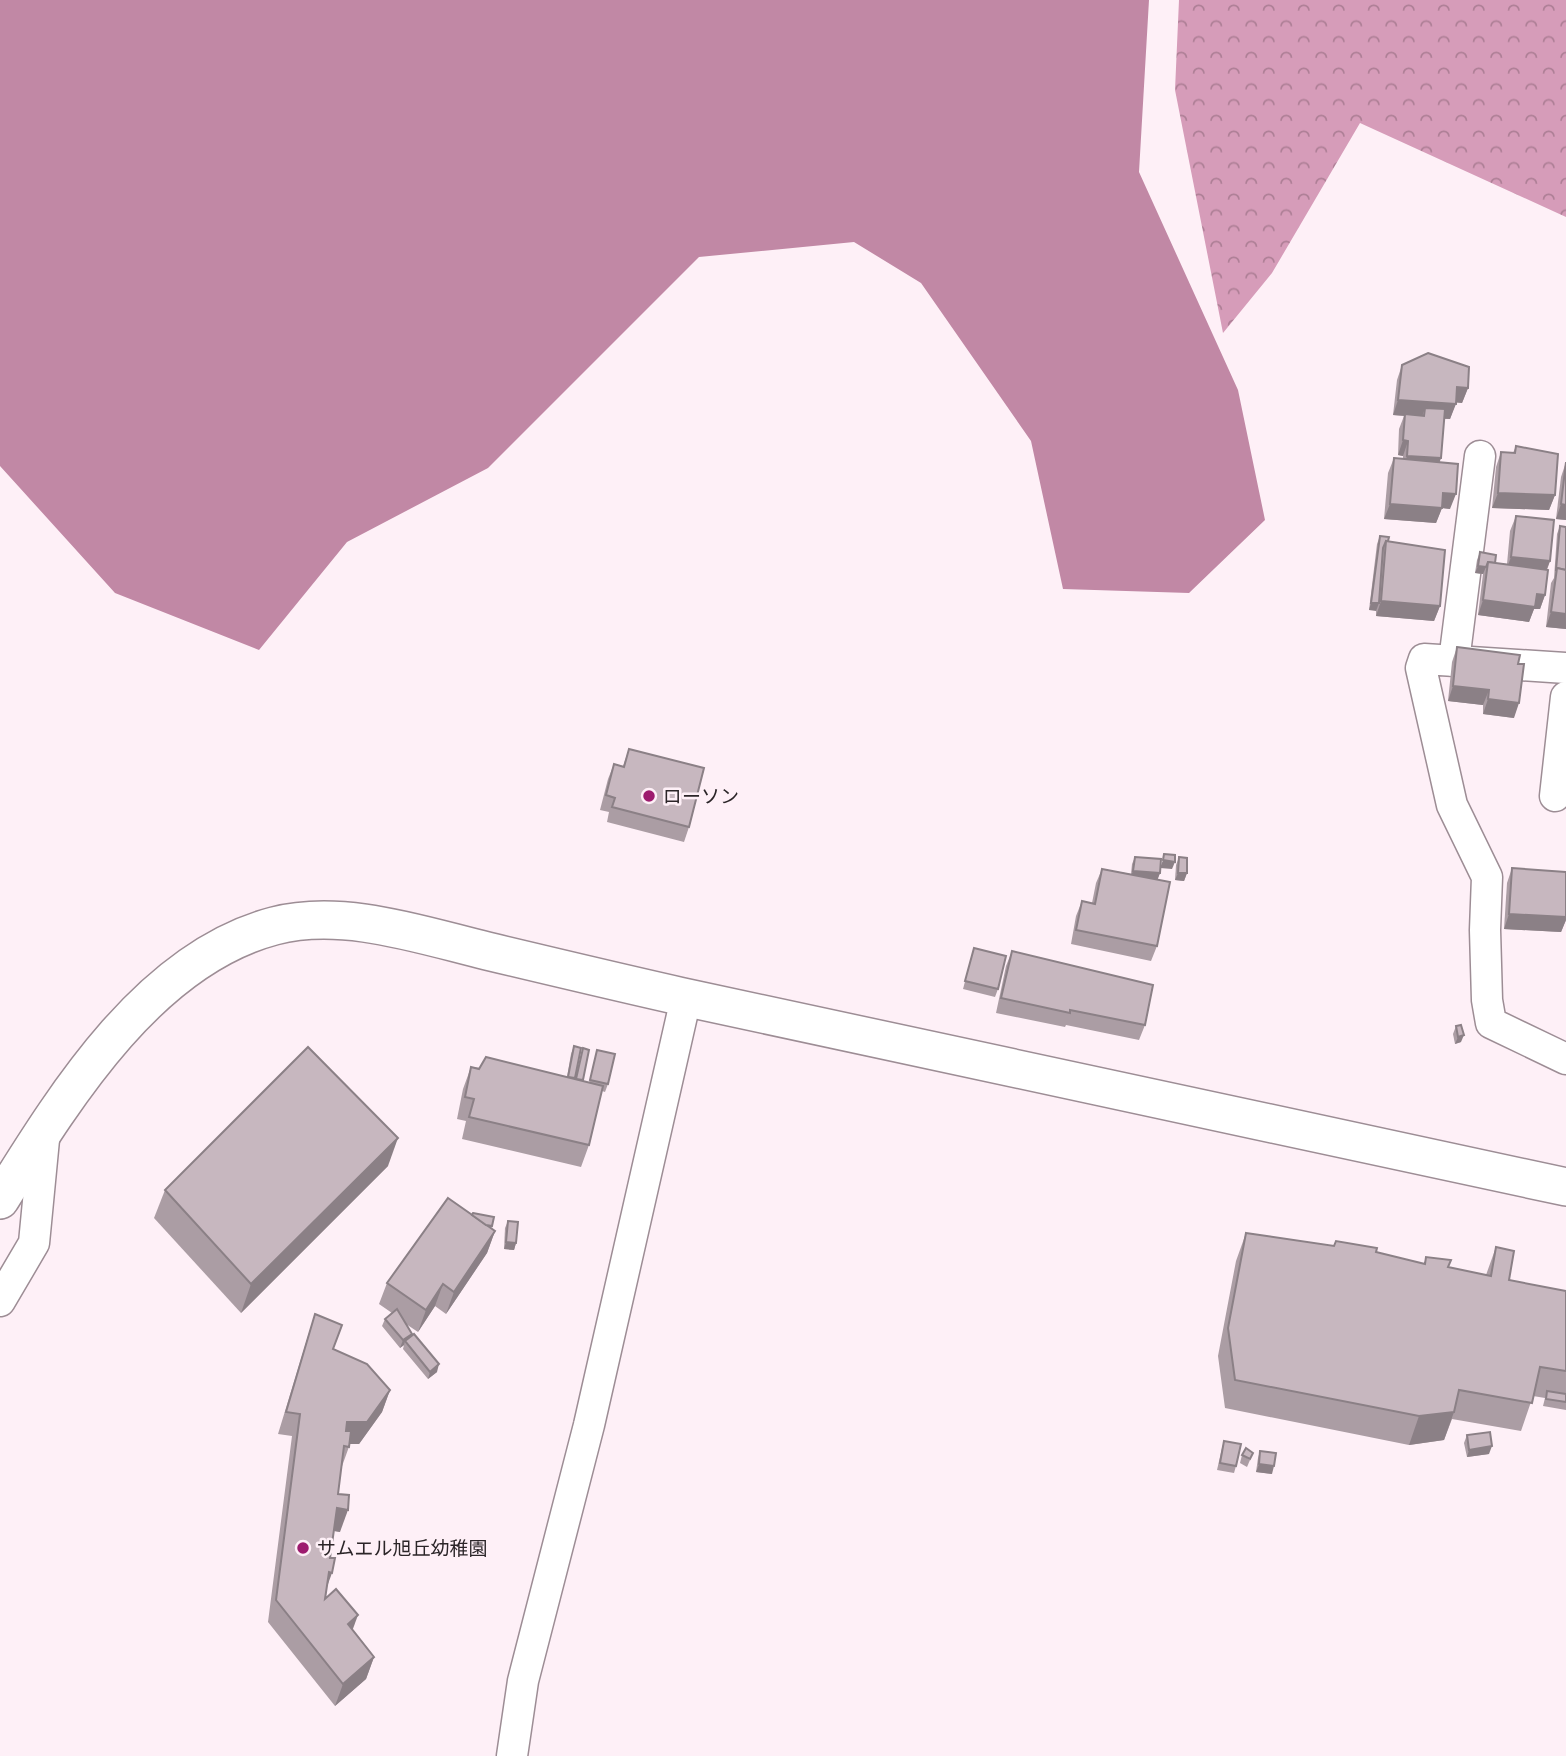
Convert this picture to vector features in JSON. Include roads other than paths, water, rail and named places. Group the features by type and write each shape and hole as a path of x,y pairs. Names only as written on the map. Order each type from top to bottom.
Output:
{"street":[{"path":"1454,660 1480,456"},
{"path":"1566,668 1424,659 1421,668 1452,805 1502,874 1485,930 1487,1000 1491,1023 1566,1059"},
{"path":"1555,796 1566,697"},
{"path":"0,1200 45,1128 133,1015 160,990 198,958 275,926 325,921 398,930 686,998 1566,1187"},
{"path":"512,1756 523,1681 589,1425 686,998"},
{"path":"0,1301 34,1243 45,1128"}],"place":[{"name":"ローソン","path":"649,796"},
{"name":"サムエル旭丘幼稚園","path":"303,1548"}]}
